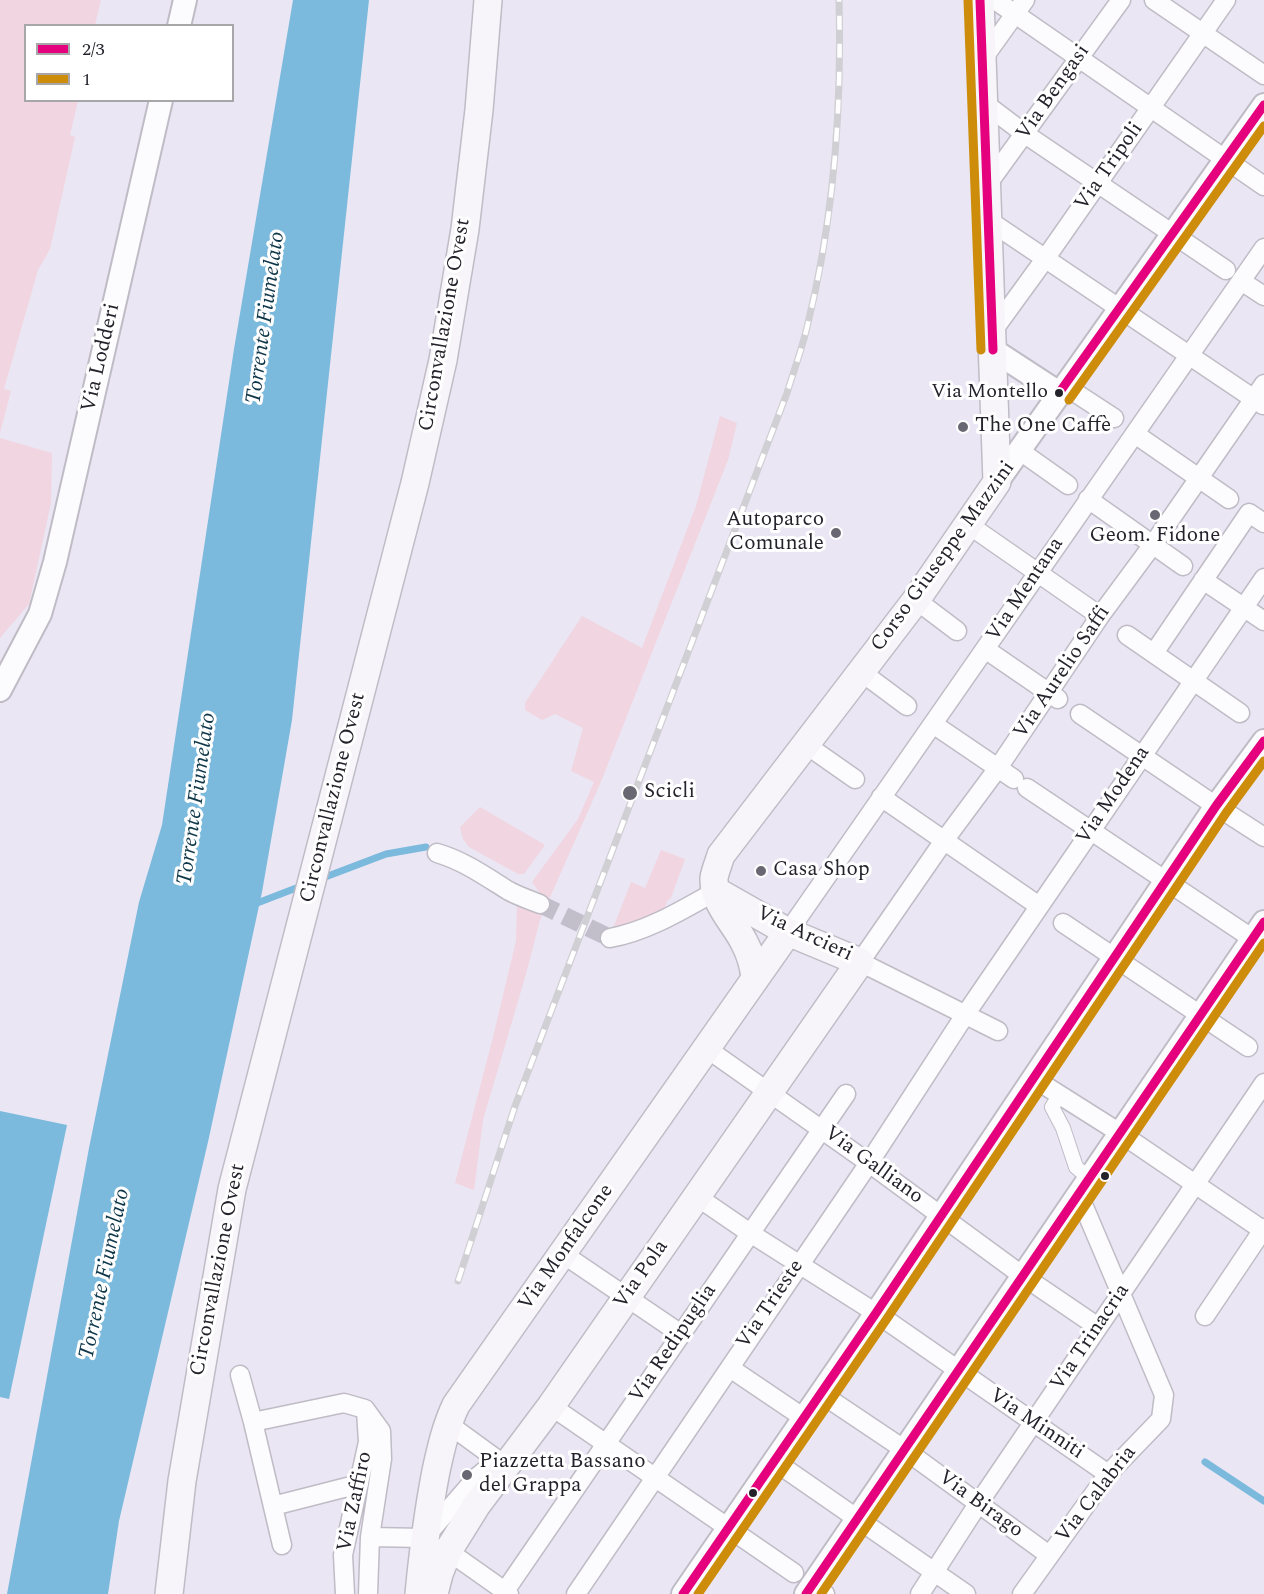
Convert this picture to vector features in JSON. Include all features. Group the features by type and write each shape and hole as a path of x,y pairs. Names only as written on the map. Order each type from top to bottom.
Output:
{"main road":[{"name":"Circonvallazione Ovest","path":"169,1594 182,1481 232,1189 415,483 443,360 465,229 479,110 488,0"},
{"path":"980,0 998,482"},
{"name":"Corso Giuseppe Mazzini","path":"716,891 714,877 721,855 916,600 998,482"},
{"path":"716,891 720,903 744,942 753,963 755,979"},
{"name":"Via Arcieri","path":"716,891 788,932 860,962"},
{"name":"Via Monfalcone","path":"419,1594 417,1538 447,1423 456,1405 788,932"},
{"name":"Via Pola","path":"435,1594 439,1574 448,1551 502,1463 551,1406 860,962"}],"street":[{"path":"179,24 184,0"},
{"path":"995,0 1020,7 1078,59 1264,186"},
{"name":"Via Bengasi","path":"987,185 1121,0"},
{"path":"1154,0 1264,75"},
{"name":"Via Tripoli","path":"993,341 1045,259 1226,0"},
{"path":"982,60 1020,7"},
{"name":"Via Lodderi","path":"0,690 40,614 58,551 161,102"},
{"path":"984,103 1025,134 1226,270"},
{"name":"Corso Giuseppe Mazzini","path":"998,482 1264,105"},
{"path":"988,220 1191,355 1261,396"},
{"name":"Via Mentana","path":"788,932 1264,248"},
{"path":"1241,281 1264,296"},
{"path":"993,341 1062,389 1114,418"},
{"name":"Via Aurelio Saffi","path":"860,962 998,768 1054,697 1100,616 1198,478 1261,396"},
{"path":"1135,434 1229,499"},
{"path":"1020,451 1068,485"},
{"path":"1088,499 1184,566"},
{"path":"1154,653 1203,580 1257,518"},
{"path":"969,525 1100,616"},
{"name":"Via Modena","path":"965,1015 1264,578"},
{"path":"1203,580 1264,621"},
{"path":"916,600 957,631"},
{"path":"1127,635 1240,713"},
{"path":"985,650 1054,697"},
{"path":"860,671 907,706"},
{"path":"1080,714 1264,837"},
{"path":"551,1406 809,1587 905,1450 1258,931 1166,883 933,724"},
{"path":"683,1594 876,1313 1216,806 1264,741"},
{"path":"805,744 855,779"},
{"path":"881,797 1040,906"},
{"path":"437,853 456,858 511,892 540,904"},
{"path":"610,938 623,936 658,923 716,891"},
{"path":"1063,923 1248,1047"},
{"name":"Via Arcieri","path":"860,962 998,1031"},
{"name":"Via Trieste","path":"576,1594 869,1162 965,1015"},
{"name":"Via Galliano","path":"706,1048 869,1162 1023,1276 1098,1327"},
{"path":"1033,1078 1120,1133 1263,1230 1205,1316"},
{"name":"Via Trinacria","path":"920,1594 978,1504 1264,1083"},
{"name":"Via Redipuglia","path":"506,1593 846,1094"},
{"path":"1059,1096 1052,1107 1063,1128 1085,1187 1120,1295"},
{"name":"Via Minniti","path":"696,1196 876,1313 1108,1474"},
{"path":"563,1254 681,1334"},
{"name":"Via Calabria","path":"1022,1594 1108,1474 1161,1419 1164,1395 1120,1295"},
{"path":"729,1368 804,1418"},
{"path":"240,1375 282,1545"},
{"name":"Via Birago","path":"820,1394 905,1450 1049,1555"},
{"path":"253,1422 344,1403 366,1409 381,1431 382,1459 377,1537 368,1594"},
{"name":"Via Zaffiro","path":"345,1594 343,1555 368,1442 366,1409"},
{"path":"377,1537 417,1538 477,1477 502,1463 447,1423"},
{"path":"774,1461 966,1594"},
{"path":"273,1506 359,1484"},
{"path":"448,1551 506,1593"}],"shaded area":[{"path":"0,0 101,0 95,24 24,24 24,102 78,102 70,135 75,137 50,249 38,270 4,389 11,391 0,433"},
{"path":"720,416 737,423 728,460 600,784 540,920 483,1120 474,1190 455,1183 516,941 517,906 538,909 543,898 532,882 578,819 594,782 571,771 583,728 555,714 542,720 525,710 525,703 582,616 642,648 696,506"},
{"path":"0,438 52,453 51,503 29,604 0,638"},
{"path":"480,807 545,845 524,874 518,874 469,847 463,839 460,827"},
{"path":"661,850 685,859 671,898 663,911 612,931 631,882 645,888"}],"water":[{"name":"Torrente Fiumelato","path":"293,0 369,0 292,720 262,892 208,1142 119,1521 108,1594 7,1594 89,1148 139,902 162,825 234,349"},
{"path":"0,1111 67,1125 9,1399 0,1397"}],"waterway":[{"path":"320,879 386,854 426,847"},
{"path":"252,905 304,885"},
{"path":"1205,1462 1264,1501"}],"tunnel":[{"path":"540,904 610,938"}],"railway":[{"path":"458,1281 515,1106 787,393 801,349 817,283 830,203 839,82 839,0"}],"transit line":[{"name":"1","path":"968,0 981,350"},
{"name":"2/3","path":"980,0 993,350"},
{"name":"2/3","path":"1059,393 1264,105"},
{"name":"1","path":"1069,400 1264,126"},
{"name":"2/3","path":"683,1594 876,1313 1216,806 1264,741"},
{"name":"1","path":"698,1594 886,1320 1226,813 1264,761"},
{"name":"2/3","path":"806,1594 1264,922"},
{"name":"1","path":"821,1594 1264,943"}],"place":[{"name":"Via Montello","path":"1059,393"},
{"name":"The One Caffè","path":"963,427"},
{"name":"Geom. Fidone","path":"1155,515"},
{"name":"Autoparco Comunale","path":"836,533"},
{"name":"Scicli","path":"630,793"},
{"name":"Casa Shop","path":"761,871"},
{"name":"Piazzetta Bassano del Grappa","path":"467,1475"}]}
